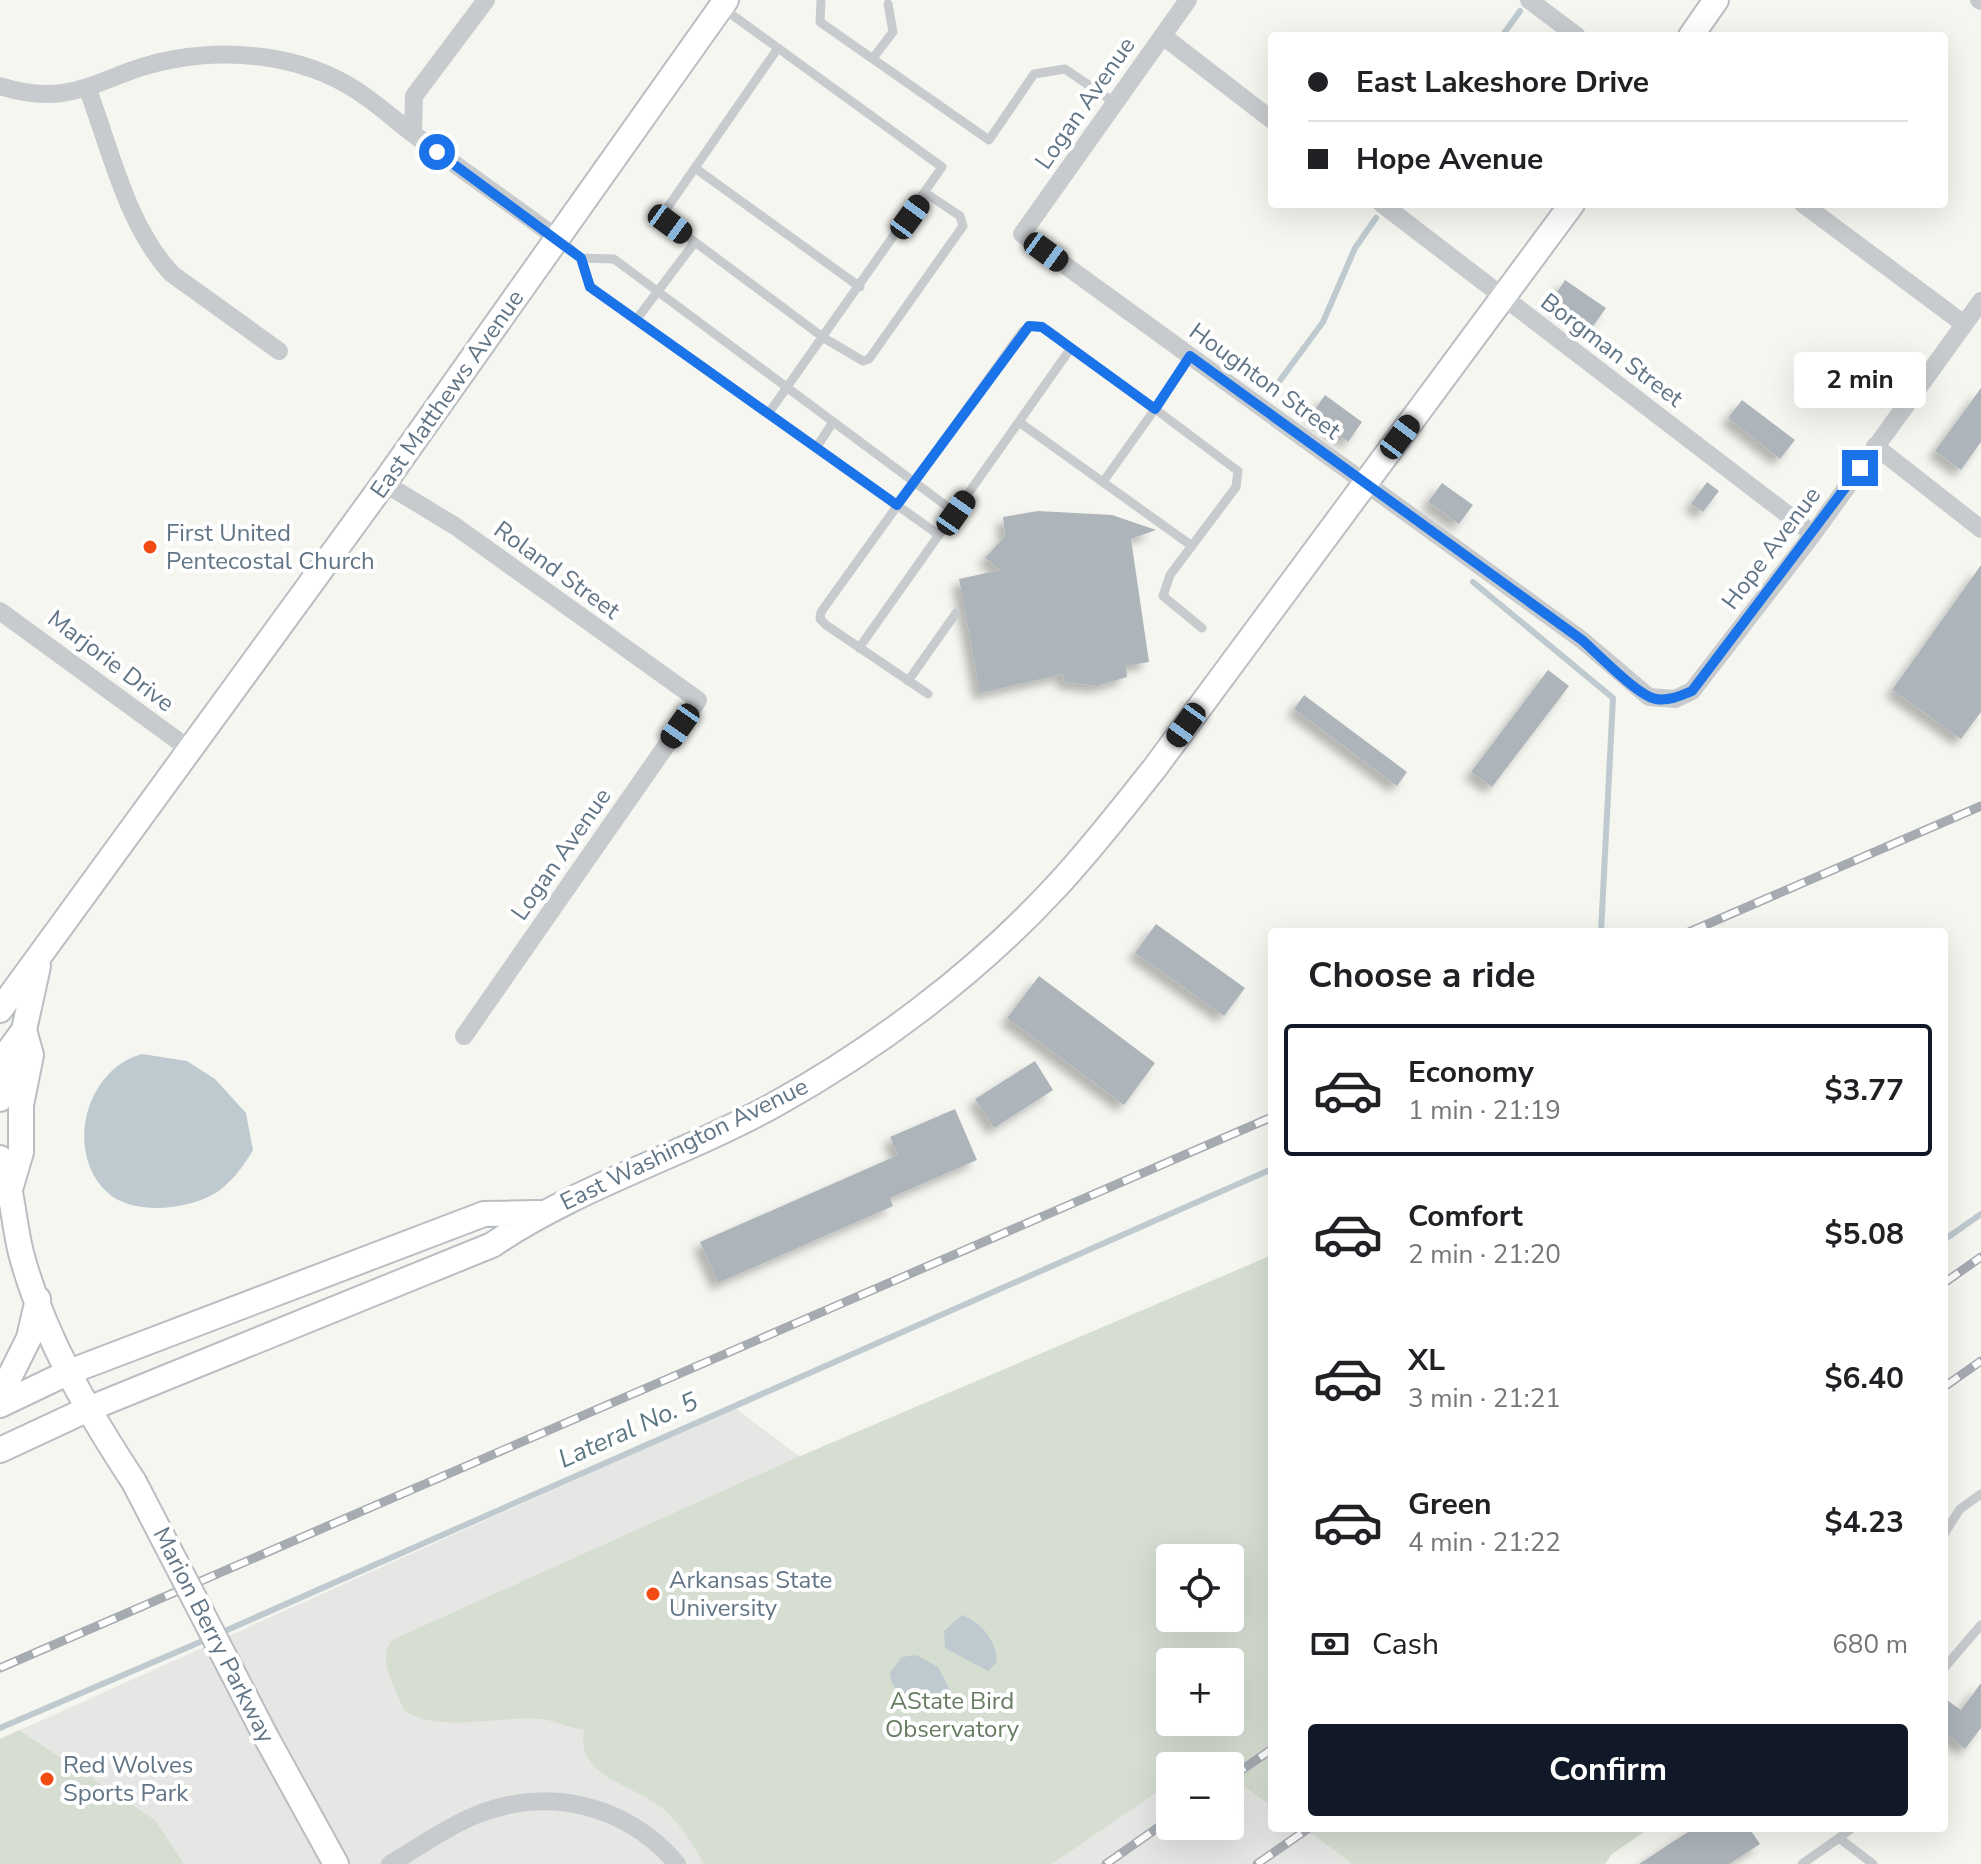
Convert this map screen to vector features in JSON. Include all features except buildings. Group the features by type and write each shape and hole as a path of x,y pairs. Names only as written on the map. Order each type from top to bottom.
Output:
{"street":[{"path":"413,134 414,96 486,0"},
{"path":"1529,0 1572,32"},
{"path":"1694,32 1716,0"},
{"name":"Logan Avenue","path":"1022,234 1163,36 1184,1"},
{"name":"East Matthews Avenue","path":"0,1099 10,1049 24,1030 40,956 192,751 723,4"},
{"path":"1163,36 1268,117"},
{"path":"0,86 45,95 88,90 149,64 217,54 252,55 295,64 343,83 557,238"},
{"path":"88,90 140,228 159,260 172,274 279,351"},
{"name":"Borgman Street","path":"1387,208 1813,534"},
{"name":"East Washington Avenue","path":"0,1450 86,1410 492,1245 540,1213 785,1098 910,1016 1004,938 1052,892 1144,781 1569,208"},
{"path":"1808,208 1964,324"},
{"name":"Houghton Street","path":"1022,234 1582,640 1649,697 1675,699"},
{"name":"Hope Avenue","path":"1675,699 1692,691 1813,534 1981,301"},
{"path":"1875,446 1981,529"},
{"name":"Roland Street","path":"384,483 455,526 698,700"},
{"name":"Marjorie Drive","path":"0,611 192,751"},
{"name":"Logan Avenue","path":"464,1036 698,700"},
{"path":"0,1010 40,956"},
{"name":"East Matthews Avenue","path":"11,1186 21,1152 21,1105 31,1055 24,1030"},
{"name":"East Matthews Avenue","path":"0,1158 11,1186 21,1253 86,1410"},
{"name":"East Washington Avenue","path":"0,1405 69,1372 484,1214 540,1213"},
{"path":"0,1396 29,1338 38,1299"},
{"name":"Marion Berry Parkway","path":"86,1410 134,1482 266,1737 336,1864"},
{"path":"390,1864 473,1816 516,1803 546,1801 575,1803 617,1817 654,1841 677,1864"}],"lane":[{"path":"821,0 820,22 989,140 1034,74 1065,69 1115,103"},
{"path":"723,4 778,48 939,163 942,171 768,414"},
{"path":"873,58 893,32 888,4"},
{"path":"778,48 663,214 664,219 824,338 854,357 869,359 963,226 960,216 927,194"},
{"path":"695,168 860,287"},
{"path":"557,238 581,258 590,287 939,535"},
{"path":"636,320 695,242"},
{"path":"581,258 614,259 956,513"},
{"path":"928,694 826,625 820,619 821,612 1029,326 1042,327 1238,471 1236,487 1170,575 1163,596 1202,628"},
{"path":"859,648 1071,348"},
{"path":"1103,482 1190,356"},
{"path":"816,448 833,422"},
{"path":"1019,422 1192,546"},
{"path":"908,681 956,613"},
{"path":"1948,1528 1960,1509 1981,1494"},
{"path":"1948,1663 1981,1625"},
{"path":"1802,1864 1847,1832"},
{"path":"1839,1838 1873,1864"},
{"path":"1849,1864 1857,1852"}],"shaded area":[{"path":"142,1054 187,1061 215,1079 246,1113 253,1150 230,1181 201,1200 174,1207 131,1205 108,1193 94,1176 86,1156 84,1135 87,1114 107,1076 123,1063"},
{"name":"Arkansas State University","path":"735,1408 1156,1722 1156,1736 1175,1736 1196,1752 1156,1752 1156,1840 1244,1840 1244,1787 1268,1803 1268,1832 1309,1832 1352,1864 0,1864 0,1739"},
{"path":"962,1615 982,1628 991,1640 997,1662 988,1671 945,1648 944,1631"},
{"path":"916,1655 938,1667 950,1690 935,1710 926,1713 902,1697 891,1680 890,1672 902,1657"}],"green space":[{"name":"AState Bird Observatory","path":"1268,1257 1268,1803 1244,1787 1244,1752 1156,1752 1156,1793 1052,1864 704,1864 681,1828 663,1809 610,1778 589,1759 584,1746 584,1730 525,1718 433,1721 404,1710 388,1673 388,1646 394,1639 798,1457"},
{"name":"Red Wolves Sports Park","path":"19,1730 155,1820 184,1864 0,1864 0,1739"},
{"path":"1309,1832 1644,1832 1612,1854 1605,1864 1352,1864"}],"waterway":[{"path":"1505,32 1520,11"},
{"path":"1270,394 1323,322 1355,248 1376,218"},
{"path":"1473,582 1613,698 1601,928"},
{"name":"Lateral No. 5","path":"218,1634 1268,1171"},
{"name":"Lateral No. 5","path":"1948,1237 1981,1214"},
{"name":"Lateral No. 5","path":"0,1728 207,1639"}],"railway":[{"path":"1698,928 1981,806"},
{"path":"0,1668 1268,1119"},
{"path":"1948,1280 1981,1257"},
{"path":"1948,1384 1981,1361"},
{"path":"1244,1768 1268,1752"},
{"path":"1106,1864 1156,1829"},
{"path":"1257,1864 1303,1832"}],"place":[{"name":"First United Pentecostal Church","path":"150,547"},
{"name":"Arkansas State University","path":"653,1594"},
{"name":"Red Wolves Sports Park","path":"47,1779"}],"route":[{"path":"437,152 581,258 590,287 897,505 1029,326 1042,327 1155,409 1190,356 1582,640 1637,688 1656,699 1675,699 1692,691 1860,468"}]}
